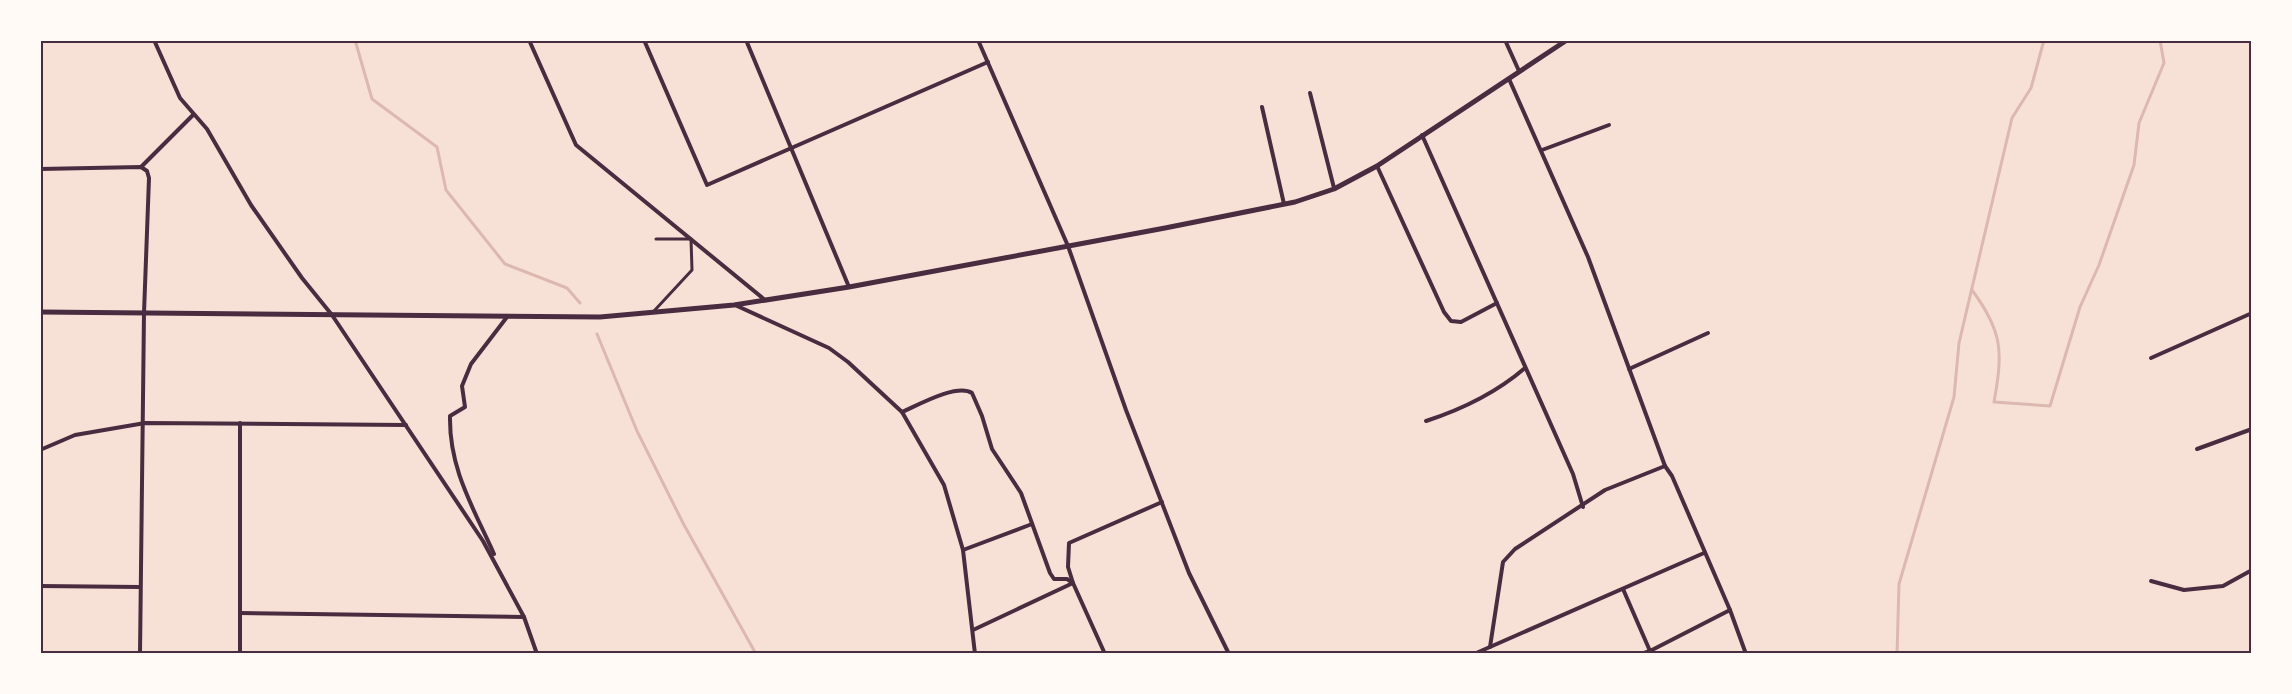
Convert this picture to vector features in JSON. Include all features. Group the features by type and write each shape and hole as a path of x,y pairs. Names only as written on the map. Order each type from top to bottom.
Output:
{"street":[{"path":"154,40 163,65 193,116 207,129 251,205 302,278 332,315 502,573"},
{"path":"529,40 576,145 765,300"},
{"path":"644,40 707,185 987,62"},
{"path":"746,40 849,287"},
{"path":"978,40 1068,246 1126,410 1189,573 1229,654"},
{"path":"1505,40 1519,71"},
{"path":"40,312 507,317 651,314 734,305 849,287 1284,204 1334,189 1377,166 1567,40"},
{"path":"1509,79 1588,257 1665,466 1672,476 1731,610 1746,654"},
{"path":"1310,93 1334,189"},
{"path":"1262,107 1284,204"},
{"path":"141,167 193,116"},
{"path":"1542,150 1609,125"},
{"path":"1422,135 1574,474 1583,507"},
{"path":"1377,166 1444,312 1451,321 1461,322 1497,303"},
{"path":"40,169 141,167 147,171 149,178 144,313 145,423 140,654"},
{"path":"651,314 692,270 691,239 656,239"},
{"path":"734,305 829,348 848,362 902,412 944,485 963,550 975,654"},
{"path":"2151,358 2252,313"},
{"path":"507,317 475,356 462,386 465,407 450,416 450,444 454,465 524,617 537,654"},
{"path":"1629,369 1708,333"},
{"path":"1426,421 1448,414 1494,392 1525,368"},
{"path":"902,412 947,393 960,390 972,393 992,449 1021,493 1054,579 1067,579 1073,583"},
{"path":"40,450 75,435 145,423 406,425"},
{"path":"240,423 240,654"},
{"path":"2197,449 2252,429"},
{"path":"1490,647 1503,562 1523,541 1583,507 1605,490 1665,466"},
{"path":"1105,654 1073,583 1068,567 1069,543 1162,502"},
{"path":"963,550 1032,524"},
{"path":"1474,654 1704,553"},
{"path":"2151,581 2184,590 2223,586 2252,570"},
{"path":"973,630 1073,583"},
{"path":"40,586 140,587"},
{"path":"1623,589 1650,651"},
{"path":"1641,654 1731,610"},
{"path":"240,613 524,617"}],"waterway":[{"path":"355,40 372,99 437,147 446,190 505,264 567,288 580,303"},
{"path":"1897,654 1899,584 1954,397 1959,343 2012,118 2031,88 2044,40"},
{"path":"1972,290 1990,318 1998,343 1999,369 1994,402 2050,406 2080,307 2099,265 2134,165 2139,123 2164,63 2160,40"},
{"path":"597,334 637,431 683,523 756,654"}]}
